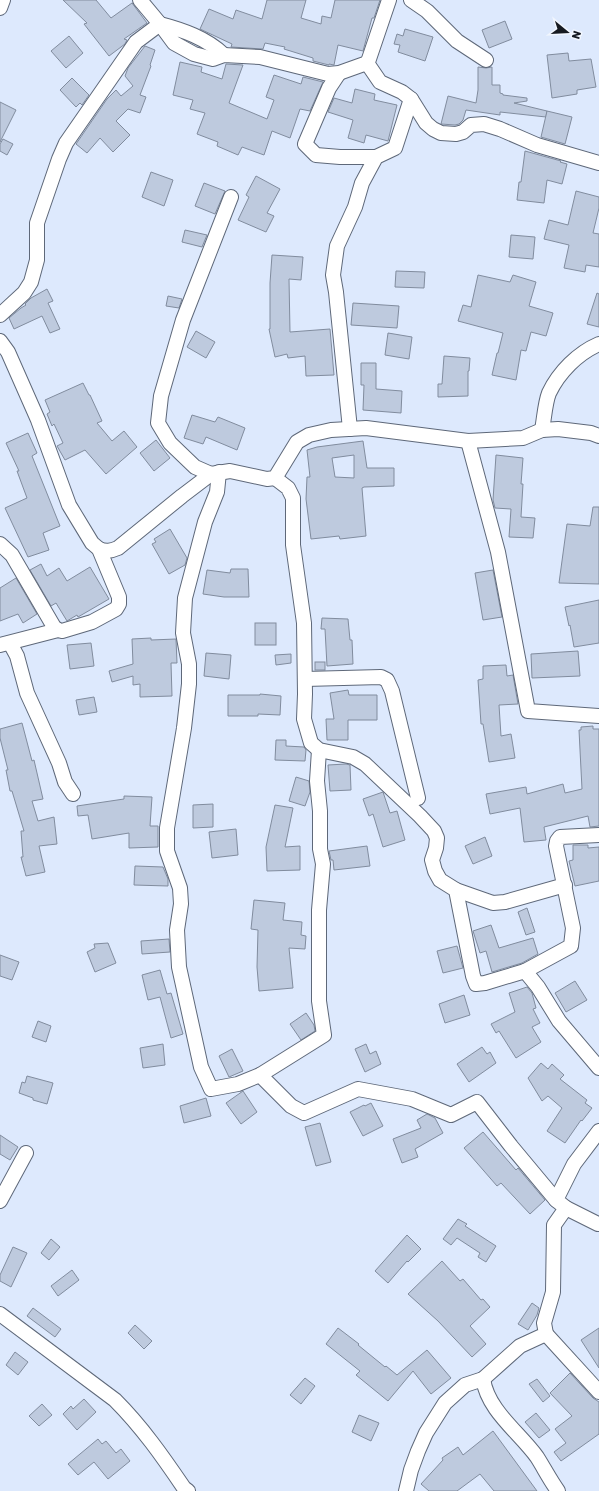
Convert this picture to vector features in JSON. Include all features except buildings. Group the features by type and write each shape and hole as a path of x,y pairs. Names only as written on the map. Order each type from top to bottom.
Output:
{"street":[{"path":"0,8 3,0"},
{"path":"140,0 174,43 194,54 213,59 224,55 260,57 328,74 339,73 367,63 389,0"},
{"path":"411,0 427,11 457,41 486,60"},
{"path":"0,315 24,293 31,282 37,260 37,223 66,143 136,42 160,24"},
{"path":"367,63 380,82 402,92 411,99 426,123 441,133 456,134 463,132 471,125 484,124 500,129 537,145 599,163"},
{"path":"339,73 329,88 305,144 316,155 376,157 395,148 411,99"},
{"path":"350,429 333,275 337,246 356,206 362,183 376,157"},
{"path":"231,197 183,320 161,396 158,423 170,442 195,467 215,473 230,471 267,479 275,478 288,488 293,498 293,546 304,623 304,718 311,742 319,750 353,757 365,764 420,816 434,831 437,838 436,848 432,860 435,871 440,880 456,890 493,903 505,902 565,886"},
{"path":"0,341 8,352 38,420 69,505 92,543 99,549 112,551 118,548 182,496 215,473"},
{"path":"542,430 548,394 564,369 589,348 599,344"},
{"path":"275,478 297,442 310,434 331,430 366,428 468,441 523,438 542,430 558,429 592,433 599,436"},
{"path":"468,441 498,552 528,710 599,716"},
{"path":"215,473 217,492 205,522 185,598 183,632 189,664 189,684 184,728 167,828 167,851 180,888 181,904 177,930 179,967 201,1067 211,1089 238,1084 260,1075 324,1035 319,1001 319,910 323,864 320,849 320,811 317,781 319,750"},
{"path":"0,544 12,555 54,627 58,630"},
{"path":"5,644 58,630 62,631 92,622 116,609 119,604 119,597 99,549"},
{"path":"5,644 17,656 27,693 59,763 65,782 73,794"},
{"path":"305,679 381,677 387,680 392,691 418,798"},
{"path":"456,890 473,976 476,984 485,983 525,971 571,946 573,928 556,841 560,837 599,835"},
{"path":"525,971 538,987 559,1021 599,1068"},
{"path":"260,1075 291,1106 304,1113 358,1089 412,1099 451,1115 478,1102 511,1146 561,1204 598,1224"},
{"path":"599,1131 574,1164 554,1225 553,1292 544,1323 546,1334 599,1392"},
{"path":"0,1201 26,1153"},
{"path":"4,1322 115,1400 132,1417 154,1444 184,1488 188,1491"},
{"path":"406,1491 411,1470 418,1451 426,1433 445,1403 465,1385 483,1379 520,1346 546,1334"},
{"path":"483,1379 484,1389 496,1409 537,1457 558,1491"}]}
